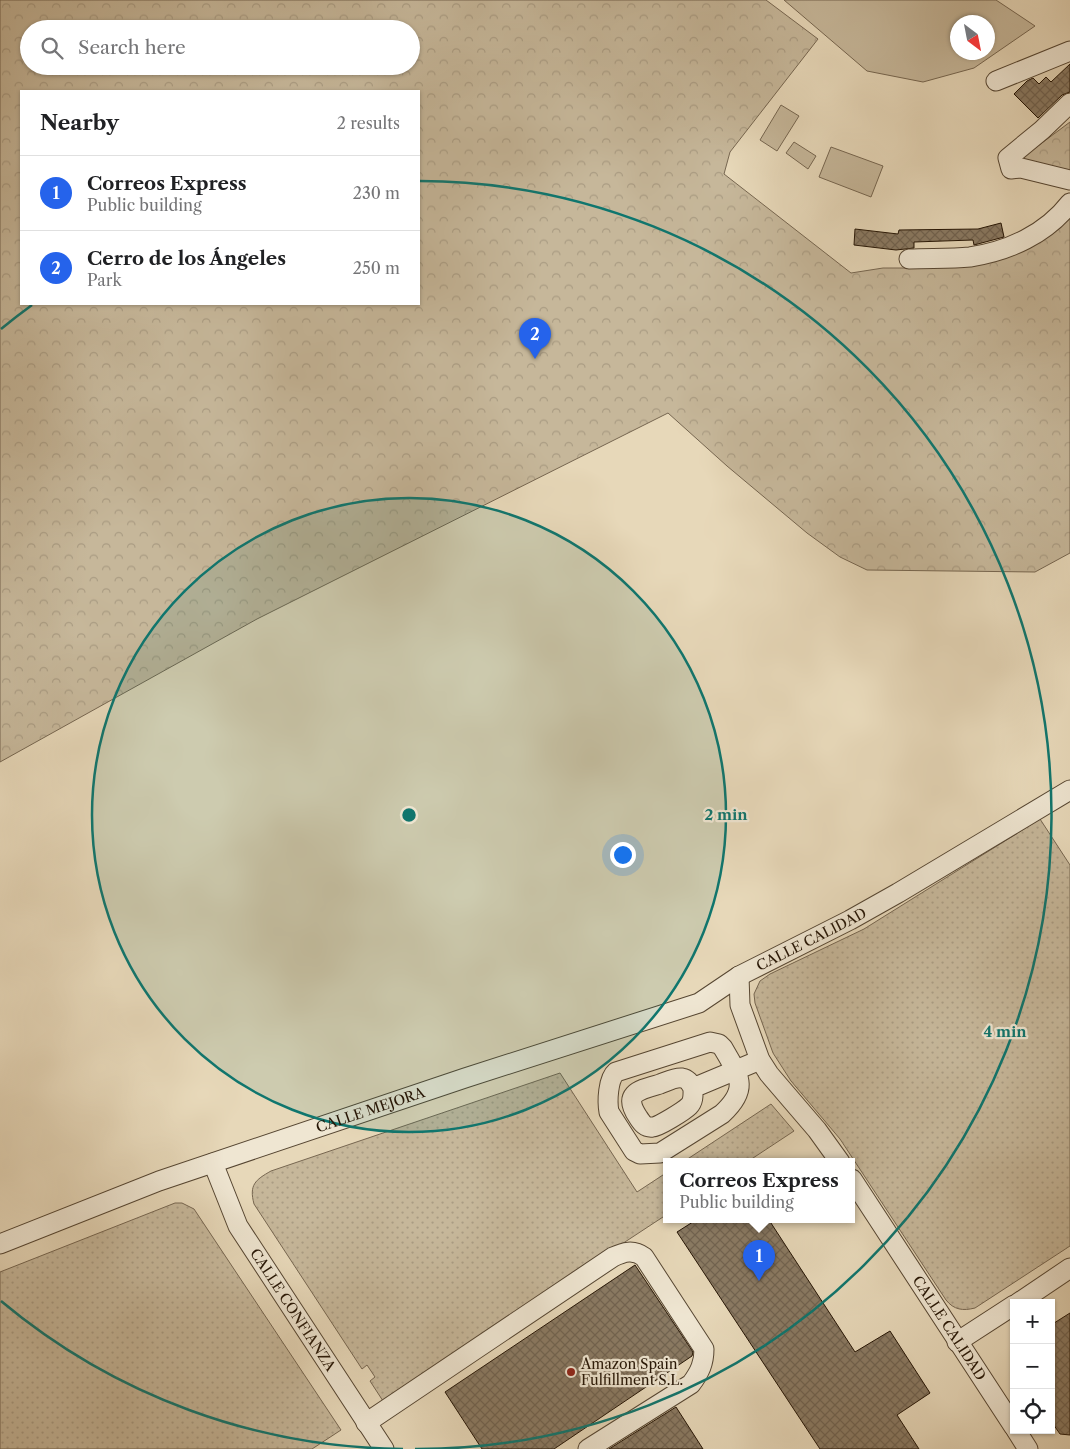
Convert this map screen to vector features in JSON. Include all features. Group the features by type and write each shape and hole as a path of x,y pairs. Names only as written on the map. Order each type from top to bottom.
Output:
{"street":[{"path":"996,81 1070,51"},
{"path":"1070,103 1042,130 1008,158 1011,169 1021,168 1070,180"},
{"path":"908,259 970,257 1001,250 1025,241 1059,217 1070,204"},
{"name":"CALLE CALIDAD","path":"837,1158 817,1130 769,1074 760,1060 740,1005 739,976 874,906 1070,790"},
{"name":"CALLE MEJORA","path":"0,1244 159,1181 465,1078 699,1003 739,976"},
{"path":"710,1042 719,1044 723,1048 736,1070 740,1081 739,1089 729,1108 660,1153 640,1154 634,1151 609,1112 612,1076 616,1072 710,1042"},
{"path":"692,1088 760,1060"},
{"name":"CALLE CONFIANZA","path":"212,1163 238,1226 384,1449"},
{"name":"CALLE CALIDAD","path":"855,1184 1010,1421"},
{"path":"366,1423 613,1257 622,1253 636,1252 644,1257 704,1349 702,1368 691,1384 588,1449"},
{"path":"1024,1299 1070,1268"},
{"path":"957,1342 1010,1308"},
{"path":"1019,1434 1028,1449"}],"green space":[{"path":"0,0 766,0 818,39 730,152 724,174 851,273 883,268 933,268 996,260 1070,215 1070,553 1035,572 867,570 840,557 807,533 727,466 668,413 257,619 0,762"},
{"path":"784,0 996,0 1035,26 995,54 995,15 950,15 950,60 986,60 974,68 923,82 867,71"},
{"path":"781,105 799,116 777,151 760,140"},
{"path":"1070,122 1070,175 1019,160"},
{"path":"794,142 816,156 808,169 786,153"},
{"path":"831,147 883,166 871,197 819,177"},
{"path":"1040,819 1070,865 1070,1246 975,1308 959,1309 952,1306 946,1300 855,1162 855,1158 853,1158 840,1139 791,1081 773,1053 755,1003 754,994 760,981 770,974 864,929"},
{"path":"560,1073 637,1192 663,1175 663,1217 383,1401 370,1381 375,1377 367,1365 362,1369 254,1204 252,1192 257,1180 271,1171"},
{"path":"771,1104 794,1131 753,1158 689,1158"},
{"path":"175,1203 182,1203 194,1209 341,1430 312,1449 0,1449 0,1272"}],"building":[{"path":"1070,64 1070,92 1062,95 1038,118 1014,94 1027,81 1033,78 1039,84 1046,77 1051,82"},
{"path":"1001,223 1004,237 974,245 973,240 914,242 914,248 896,250 854,245 855,229 898,234 899,230 978,229"},
{"path":"691,1223 771,1223 855,1352 890,1331 930,1393 897,1415 919,1449 820,1449 677,1232"},
{"name":"Amazon Spain Fulfillment S.L.","path":"635,1265 693,1352 692,1356 554,1449 482,1449 445,1392"},
{"path":"1070,1313 1070,1435 1060,1434 1055,1427 1055,1322"},
{"path":"676,1407 703,1449 609,1449"}],"place":[{"name":"Cerro de los Ángeles","path":"535,359"},
{"name":"Correos Express","path":"759,1281"},
{"name":"Amazon Spain Fulfillment S.L.","path":"571,1372"}]}
